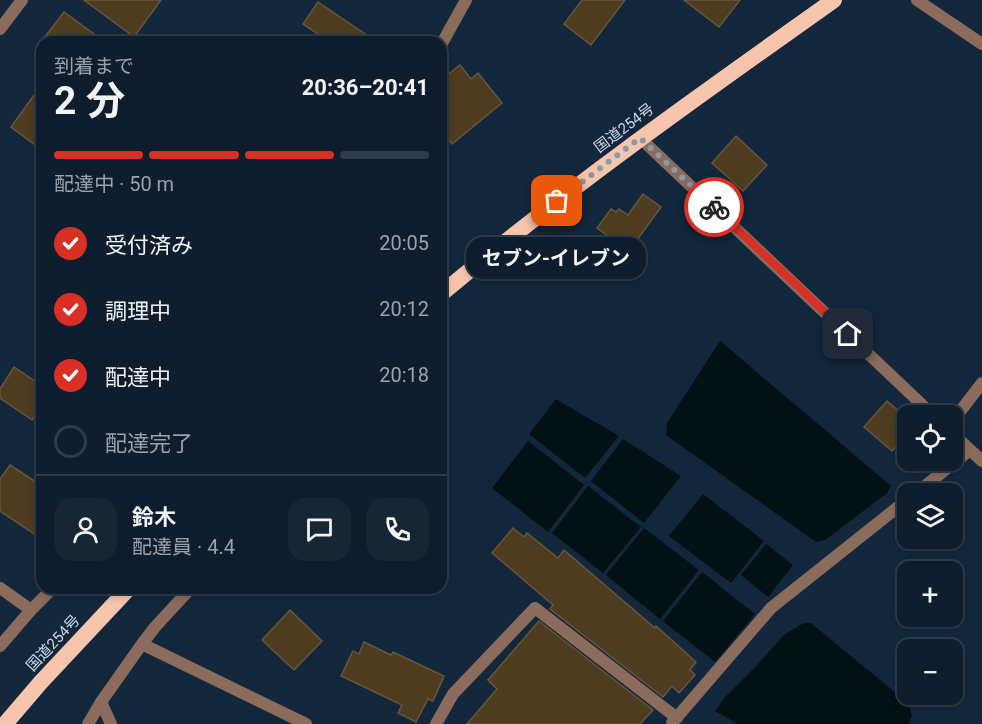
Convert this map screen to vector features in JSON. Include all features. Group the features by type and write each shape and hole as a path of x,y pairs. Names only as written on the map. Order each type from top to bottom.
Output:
{"highway":[{"name":"国道254号","path":"447,289 540,214 640,138 834,0"},
{"name":"国道254号","path":"5,724 41,681 123,594"}],"street":[{"path":"0,29 22,0"},
{"path":"446,36 466,0"},
{"path":"917,0 982,44"},
{"path":"640,138 922,405"},
{"path":"963,408 982,383"},
{"path":"963,443 982,461"},
{"path":"929,483 970,450"},
{"path":"436,724 453,694 535,608 674,721 771,608 897,508"},
{"path":"0,588 31,610"},
{"path":"0,646 48,594"},
{"path":"88,724 142,644 185,594"},
{"path":"142,644 306,724"},
{"path":"101,702 111,724"}],"shaded area":[{"path":"720,341 891,486 887,493 825,540 816,542 666,435 667,423"},
{"path":"556,399 619,436 585,478 529,434"},
{"path":"623,439 681,476 644,523 591,481"},
{"path":"528,441 584,485 548,532 492,488"},
{"path":"588,486 641,527 603,573 552,533"},
{"path":"703,494 764,541 731,583 669,536"},
{"path":"644,528 699,570 660,619 606,575"},
{"path":"766,544 793,565 768,597 741,575"},
{"path":"702,572 755,614 715,662 663,621"},
{"path":"804,623 811,623 897,694 897,705 909,705 912,715 909,724 738,724 715,711 725,697 785,634"}],"building":[{"path":"84,0 161,0 133,36"},
{"path":"582,0 625,0 591,45 564,24"},
{"path":"684,0 740,0 719,27"},
{"path":"318,2 368,36 321,36 303,24"},
{"path":"64,12 97,36 46,36"},
{"path":"460,65 471,79 478,73 502,103 452,144 447,138 447,75"},
{"path":"36,92 36,146 11,127"},
{"path":"736,136 767,165 743,191 712,163"},
{"path":"643,194 661,207 629,251 597,228 611,209 616,212 619,209 628,215"},
{"path":"14,367 36,382 36,414 32,420 0,398 0,389"},
{"path":"887,401 897,410 897,446 892,451 864,427"},
{"path":"10,465 36,482 36,535 0,511 0,479"},
{"path":"513,528 524,537 527,533 558,558 564,550 696,662 690,670 695,675 679,693 672,686 663,697 550,609 553,605 492,553"},
{"path":"290,610 322,641 294,670 262,640"},
{"path":"539,621 653,710 640,724 467,724 497,689 488,680"},
{"path":"364,642 391,655 393,652 444,676 433,701 428,699 416,722 398,713 402,705 341,676 353,651 359,654"}],"way so far":[{"path":"557,201 640,138 714,207"}],"place":[{"name":"セブン-イレブン","path":"557,201"}],"route":[{"path":"714,207 848,334"}]}
